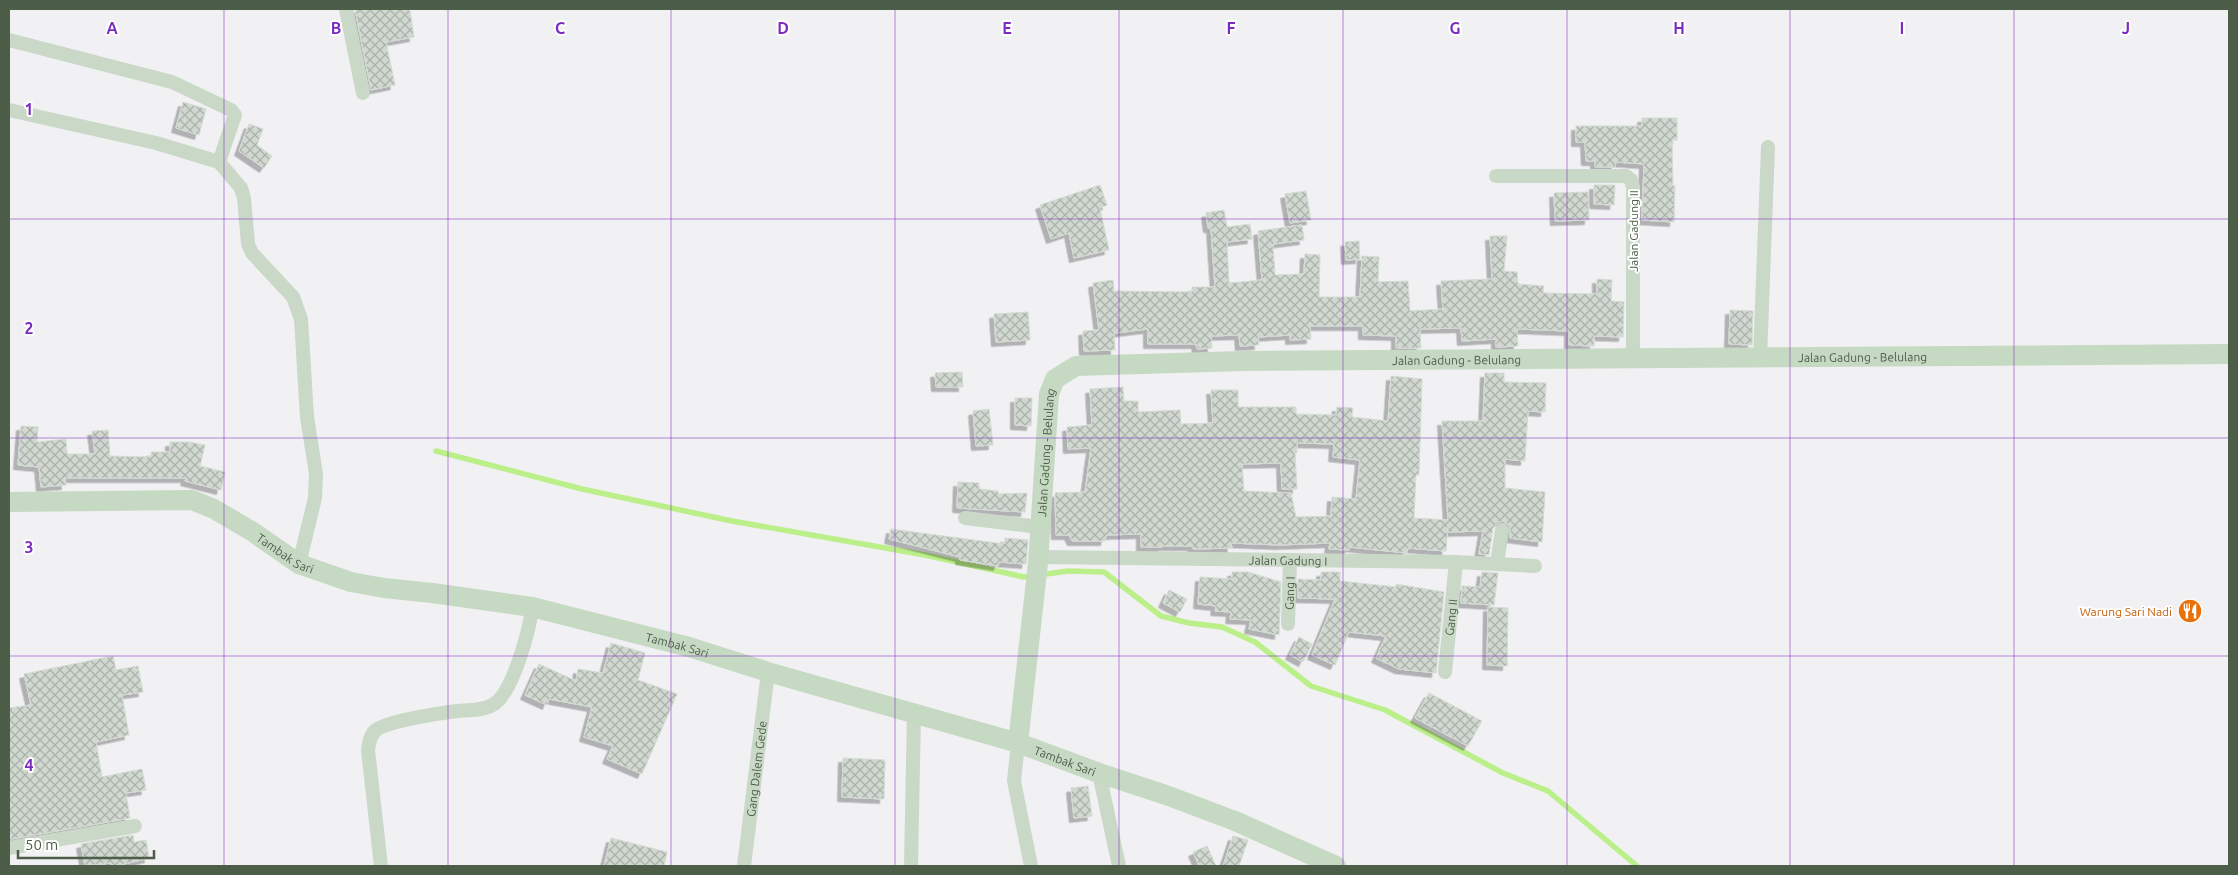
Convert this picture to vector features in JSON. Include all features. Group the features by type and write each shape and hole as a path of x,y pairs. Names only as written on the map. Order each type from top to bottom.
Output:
{"street":[{"path":"346,9 363,94"},
{"path":"9,40 172,82 231,110 235,116 220,160"},
{"path":"9,110 156,143 220,160 241,188 244,198 248,244 252,253 293,297 301,318 307,417 316,474 315,498 299,564"},
{"path":"1760,358 1768,147"},
{"name":"Jalan Gadung II","path":"1496,176 1626,176 1631,180 1633,187 1633,358"},
{"name":"Jalan Gadung - Belulang","path":"1018,743 1039,560 1049,394 1055,379 1076,366 1241,361 2229,354"},
{"name":"Tambak Sari","path":"9,502 192,500 214,508 299,564 350,582 384,588 532,606 689,647 768,672 1018,743 1099,774 1166,795 1235,821 1336,866"},
{"path":"965,518 1040,528"},
{"path":"1497,564 1502,530"},
{"name":"Jalan Gadung I","path":"1039,560 1456,562 1535,566"},
{"name":"Gang I","path":"1288,624 1290,561"},
{"name":"Gang II","path":"1445,672 1456,562"},
{"path":"381,866 368,750 370,738 375,730 394,723 487,708 496,704 516,667 528,633 532,606"},
{"name":"Gang Dalem Gede","path":"744,866 768,672"},
{"path":"911,866 914,713"},
{"path":"1018,743 1014,781 1031,866"},
{"path":"1099,774 1119,866"},
{"path":"9,848 135,826"}],"building":[{"path":"355,9 408,9 410,11 414,37 386,42 395,85 371,90"},
{"path":"183,102 206,109 199,135 176,128"},
{"path":"1642,118 1677,118 1677,140 1672,140 1673,186 1675,186 1674,222 1642,220 1644,164 1616,162 1615,167 1595,167 1595,161 1586,161 1585,142 1576,142 1576,126 1642,126"},
{"path":"249,124 263,129 257,145 272,156 264,168 239,151"},
{"path":"1100,185 1107,205 1100,208 1109,250 1074,258 1069,233 1051,239 1040,205"},
{"path":"1594,185 1615,185 1614,205 1594,204"},
{"path":"1306,191 1311,220 1290,223 1285,194"},
{"path":"1588,192 1589,220 1555,221 1554,193"},
{"path":"1224,210 1227,227 1250,224 1252,239 1227,242 1229,283 1262,280 1258,231 1302,225 1304,240 1273,244 1275,275 1304,274 1305,254 1320,255 1319,297 1360,297 1362,256 1379,257 1378,282 1408,281 1410,311 1443,309 1441,281 1492,279 1490,236 1507,236 1504,271 1517,272 1518,284 1544,286 1543,293 1597,294 1597,279 1612,280 1611,301 1624,302 1623,337 1594,336 1594,346 1569,345 1569,331 1517,329 1518,346 1496,347 1496,339 1462,341 1461,328 1420,329 1421,348 1396,348 1396,336 1363,335 1363,326 1310,326 1311,339 1290,340 1290,335 1258,337 1259,345 1240,346 1239,335 1211,336 1212,348 1197,349 1196,344 1148,344 1148,329 1114,333 1115,350 1084,351 1083,331 1099,330 1093,283 1113,280 1114,291 1192,292 1192,287 1215,287 1211,228 1208,228 1206,213"},
{"path":"1359,241 1360,259 1346,260 1345,242"},
{"path":"1730,310 1753,311 1752,345 1729,344"},
{"path":"1028,312 1030,340 996,342 994,314"},
{"path":"962,372 963,387 936,387 935,373"},
{"path":"1485,373 1504,373 1504,382 1546,383 1545,412 1528,411 1525,461 1505,459 1505,488 1545,492 1542,542 1510,538 1510,526 1503,521 1498,522 1493,528 1489,555 1479,554 1483,531 1448,532 1448,525 1446,551 1408,548 1407,553 1349,547 1349,550 1329,549 1330,543 1280,545 1231,543 1232,548 1193,549 1192,546 1141,547 1141,534 1106,535 1105,541 1072,541 1069,535 1056,535 1055,493 1085,492 1091,448 1068,449 1067,427 1092,425 1090,389 1123,387 1124,401 1138,401 1138,412 1180,410 1181,424 1213,423 1211,390 1238,390 1238,407 1296,407 1296,414 1336,415 1337,407 1353,408 1352,417 1388,421 1391,376 1422,379 1419,475 1416,475 1414,518 1448,520 1442,421 1483,421","holes":["1297,443 1334,444 1333,457 1360,460 1356,499 1332,497 1331,516 1296,517 1291,493 1244,491 1242,464 1281,463 1282,489 1297,489 1295,453 1297,453"]},
{"path":"1015,398 1032,398 1031,426 1015,425"},
{"path":"989,409 993,445 976,446 973,411"},
{"path":"21,426 38,427 37,442 66,439 67,454 95,454 92,431 108,430 110,456 151,457 151,452 170,452 170,442 189,442 205,445 200,466 225,472 221,490 185,481 186,478 65,478 66,485 41,487 39,467 18,465"},
{"path":"958,482 979,483 979,489 998,491 998,494 1027,493 1025,512 957,508"},
{"path":"891,529 1004,544 1005,538 1028,540 1026,564 999,562 998,566 960,560 960,557 889,539"},
{"path":"1232,572 1248,572 1281,582 1279,635 1249,629 1251,620 1230,619 1231,612 1215,611 1216,606 1198,604 1200,577 1232,579"},
{"path":"1321,572 1340,572 1340,581 1396,587 1396,584 1444,592 1436,673 1399,669 1376,658 1386,636 1349,632 1335,665 1312,655 1335,599 1298,598 1298,579 1321,580"},
{"path":"1482,572 1498,573 1494,605 1461,603 1462,586 1480,587"},
{"path":"1169,590 1187,599 1180,612 1163,603"},
{"path":"1488,607 1508,608 1507,666 1487,665"},
{"path":"1299,637 1312,644 1303,662 1290,655"},
{"path":"611,643 645,653 638,680 677,694 642,774 607,759 613,746 584,737 592,707 549,699 547,705 525,695 539,664 576,681 578,669 603,673"},
{"path":"113,656 116,670 138,666 143,692 122,695 129,735 96,742 102,777 142,769 146,790 126,793 130,818 11,839 9,826 9,708 31,705 24,674"},
{"path":"1429,693 1482,721 1468,746 1415,718"},
{"path":"843,758 885,760 884,799 842,797"},
{"path":"1088,786 1092,816 1074,818 1071,788"},
{"path":"133,835 134,842 146,840 149,858 116,866 111,866 111,863 85,866 81,844"},
{"path":"1233,836 1248,840 1239,866 1223,866"},
{"path":"611,838 667,852 664,866 604,866"},
{"path":"1207,846 1216,866 1199,866 1193,852"}],"waterway":[{"path":"436,451 582,489 732,521 925,555 1024,577 1068,571 1104,572 1161,616 1189,623 1222,627 1255,642 1311,686 1385,710 1503,773 1548,791 1637,866"}],"place":[{"name":"Warung Sari Nadi","path":"2190,611"}]}
